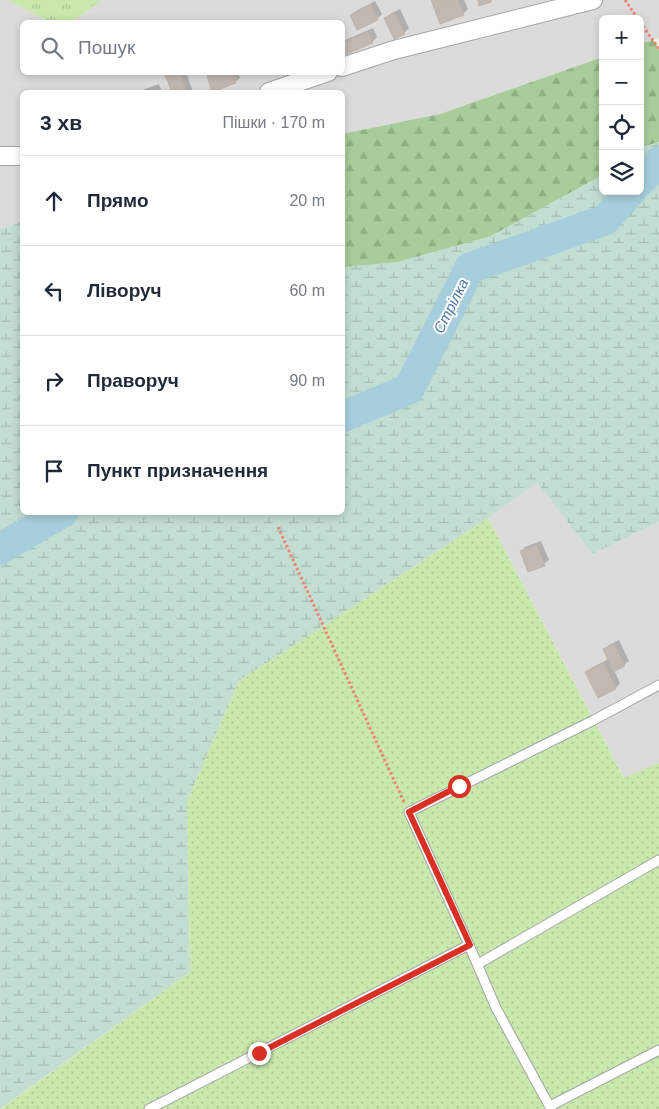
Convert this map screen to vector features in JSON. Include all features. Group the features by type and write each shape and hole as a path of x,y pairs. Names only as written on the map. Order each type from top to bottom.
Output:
{"street":[{"path":"345,66 394,50 593,0"},
{"path":"275,90 319,75"},
{"path":"0,156 20,156"}],"lane":[{"path":"659,684 594,720 409,812 470,945 496,1008 551,1108 659,1050"},
{"path":"478,964 659,860"},
{"path":"149,1109 470,945"}],"path":[{"path":"625,0 635,15"},
{"path":"644,28 659,49"},
{"path":"278,527 409,812"}],"shaded area":[{"path":"0,0 8,0 45,20 20,20 20,75 345,75 345,20 75,20 102,0 659,0 659,38 644,43 644,15 599,15 599,58 440,114 345,134 345,90 20,90 20,223 0,229"},
{"path":"537,481 592,554 659,522 659,763 625,779 488,518"}],"green space":[{"path":"8,0 102,0 75,20 45,20"},
{"path":"653,40 659,49 659,142 644,147 644,60 644,43"},
{"path":"599,58 599,177 491,236 345,473 345,133 440,114"},
{"path":"659,142 659,522 592,554 537,482 488,518 239,681 187,801 190,972 0,1109 0,229 20,223 20,515 345,515 345,267 397,262 491,236 599,177 599,195 644,195 644,147"},
{"path":"488,518 624,778 659,763 659,1109 1,1109 190,972 187,801 239,681"}],"building":[{"path":"431,0 458,0 464,15 440,24"},
{"path":"478,0 491,0 491,2 479,6"},
{"path":"371,5 378,20 357,30 350,15"},
{"path":"395,13 405,34 394,39 384,18"},
{"path":"368,32 373,43 345,55 345,42"},
{"path":"165,75 181,75 186,90 171,90"},
{"path":"207,75 233,75 236,83 217,90 211,90"},
{"path":"537,545 545,566 528,572 520,551"},
{"path":"614,644 625,666 613,672 603,649"},
{"path":"604,663 616,689 598,698 585,672"}],"waterway":[{"name":"Стрілка","path":"644,177 659,162"},
{"name":"Стрілка","path":"345,416 409,389 470,268 605,220 627,195"},
{"name":"Стрілка","path":"0,549 58,515"}],"route":[{"path":"259,1053 470,945 409,812 459,786"}]}
